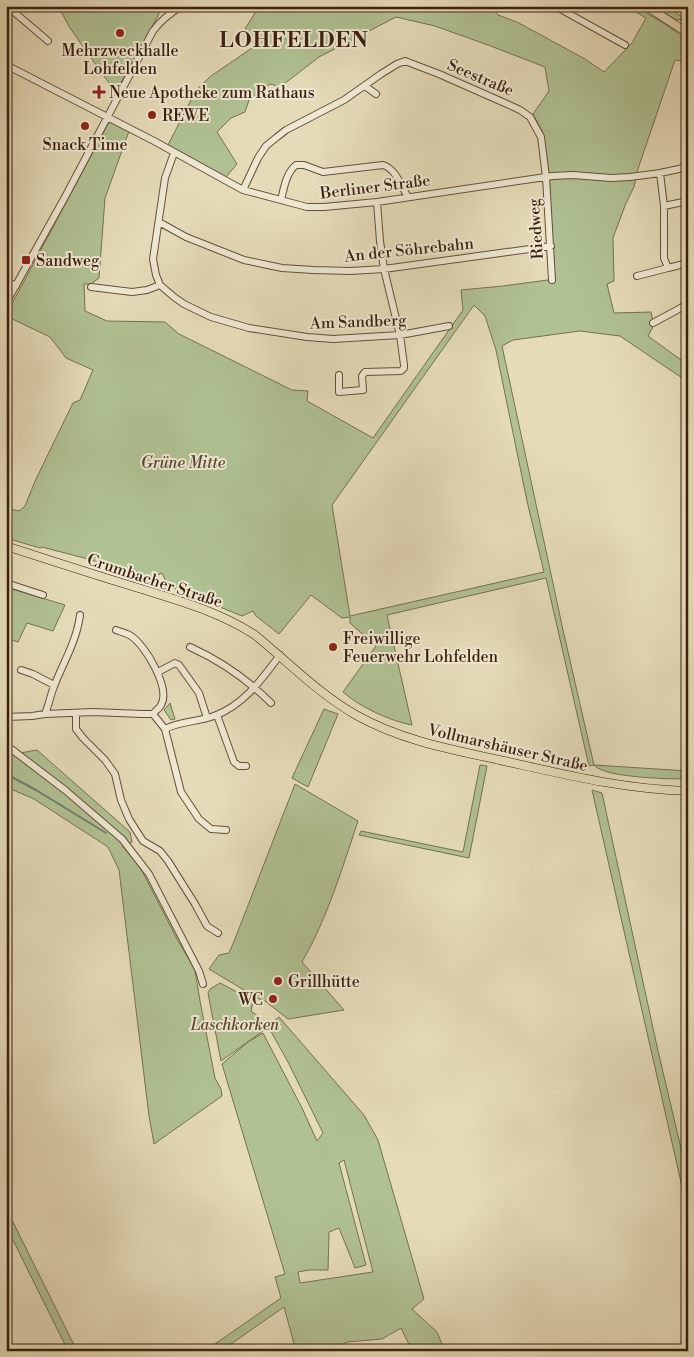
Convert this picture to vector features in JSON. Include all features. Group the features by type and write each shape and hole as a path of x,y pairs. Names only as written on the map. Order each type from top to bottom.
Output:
{"main road":[{"path":"646,6 688,33"},
{"name":"Crumbacher Straße","path":"6,546 217,614 255,635 314,686 331,698"},
{"name":"Vollmarshäuser Straße","path":"331,698 356,715 385,730 440,747 595,782 619,786 688,791"}],"street":[{"path":"7,6 48,41"},
{"path":"6,303 160,22 182,6"},
{"path":"555,6 626,45"},
{"name":"Seestraße","path":"243,190 258,158 266,146 277,137 286,130 344,100 397,64 405,62 439,74 520,110 530,117 541,137 546,177"},
{"name":"Berliner Straße","path":"6,65 108,117 243,190 307,207 377,202 546,177 573,175 630,178 660,174 688,167"},
{"path":"365,86 376,94"},
{"path":"91,286 132,292 160,285 153,259 166,178 174,153"},
{"path":"281,200 285,182 291,169 296,165 304,165 323,172 387,166 393,172 408,197"},
{"path":"660,174 664,206 664,258 668,268"},
{"name":"Riedweg","path":"546,177 552,280"},
{"path":"664,206 688,201"},
{"path":"339,375 339,392 363,390 362,376 364,372 401,370 404,368 400,335 384,269 377,202"},
{"name":"An der Söhrebahn","path":"160,222 186,237 244,260 282,268 313,270 350,271 384,269 551,246"},
{"path":"637,276 688,263"},
{"path":"6,281 16,286"},
{"name":"Am Sandberg","path":"160,285 184,304 211,317 249,328 283,334 333,339 400,335 448,326"},
{"path":"653,323 688,304"},
{"path":"6,583 43,595"},
{"path":"45,714 54,685 75,638 80,614"},
{"path":"6,717 93,712 153,714 162,705 162,684 158,672 138,642 131,635 116,630"},
{"path":"190,647 212,657 239,674 271,703"},
{"path":"165,729 173,724 206,718 229,709 245,698 280,655"},
{"path":"158,672 175,662 179,665 199,693 206,718"},
{"path":"20,670 33,674 54,685"},
{"path":"76,713 76,729 106,760 114,774 129,819 143,841 160,852 168,861 207,926 218,933"},
{"path":"153,714 165,729 181,792 199,819 211,829 226,830"},
{"path":"217,715 234,762 239,766 246,766"},
{"path":"6,745 66,790 122,840 149,874 199,971 203,984"}],"green space":[{"path":"58,6 162,6 118,88 110,84 106,79 70,28"},
{"name":"Grüne Mitte","path":"261,6 324,6 335,8 338,6 493,6 498,15 517,22 585,59 604,72 632,43 646,18 626,6 635,6 688,40 688,62 675,60 638,169 634,187 613,238 614,281 607,284 614,313 651,312 654,325 648,336 688,365 688,382 620,336 580,331 513,340 502,346 594,765 589,766 546,578 387,615 412,725 376,713 343,692 376,646 350,623 350,617 342,618 311,595 279,634 256,616 253,611 242,616 168,586 162,573 150,578 88,559 6,538 6,508 19,511 25,506 73,403 80,400 93,370 66,358 50,337 6,315 109,122 129,131 105,198 99,278 91,284 84,284 85,311 107,321 165,322 179,334 292,390 308,391 307,401 373,438 463,310 461,290 555,279 548,168 542,131 533,114 549,91 545,67 435,26 396,17 319,57 284,84 278,86 270,84 249,100 245,112 231,118 217,132 237,164 226,177 168,145 196,90 211,76 255,46 245,29","holes":["474,305 485,316 496,350 527,501 544,572 350,616 332,505"]},
{"path":"654,6 666,6 685,19 676,20"},
{"path":"6,587 65,605 53,631 27,623 18,642 8,639 6,642"},
{"path":"170,703 175,719 171,720 164,710"},
{"path":"324,709 338,714 308,787 292,778"},
{"path":"6,748 14,754 37,750 130,832 132,842 123,847 140,867 195,970 215,1078 221,1089 222,1096 154,1144 119,870 108,847 34,799 6,787"},
{"path":"480,765 487,766 469,858 359,835 361,831 463,852"},
{"path":"594,765 688,771 688,779 638,777 610,773"},
{"path":"295,784 358,821 319,929 302,962 344,1010 288,1019 265,1001 209,969 219,955 229,953"},
{"path":"592,790 602,793 658,1051 688,1178 688,1213"},
{"name":"Laschkorken","path":"220,983 253,1002 251,1011 259,1017 263,1031 221,1061 208,993 210,989"},
{"path":"279,1017 364,1115 378,1140 424,1299 412,1309 437,1332 445,1351 412,1351 401,1328 382,1339 347,1342 329,1351 296,1351 284,1307 221,1351 205,1351 281,1298 275,1277 285,1274 222,1064 248,1042 263,1033 317,1141 323,1133 268,1026","holes":["344,1160 373,1272 300,1283 298,1272 328,1270 329,1232 339,1228 355,1268 366,1265 339,1163"]},
{"path":"6,1208 77,1351 68,1351 6,1226"}],"waterway":[{"path":"6,774 106,833"}],"place":[{"name":"Mehrzweckhalle Lohfelden","path":"120,33"},
{"name":"Neue Apotheke zum Rathaus","path":"99,92"},
{"name":"REWE","path":"152,115"},
{"name":"Snack Time","path":"85,126"},
{"name":"Sandweg","path":"26,260"},
{"name":"Freiwillige Feuerwehr Lohfelden","path":"333,647"},
{"name":"Grillhütte","path":"278,981"},
{"name":"WC","path":"273,999"}],"district":[{"name":"LOHFELDEN","path":"294,40"}]}
